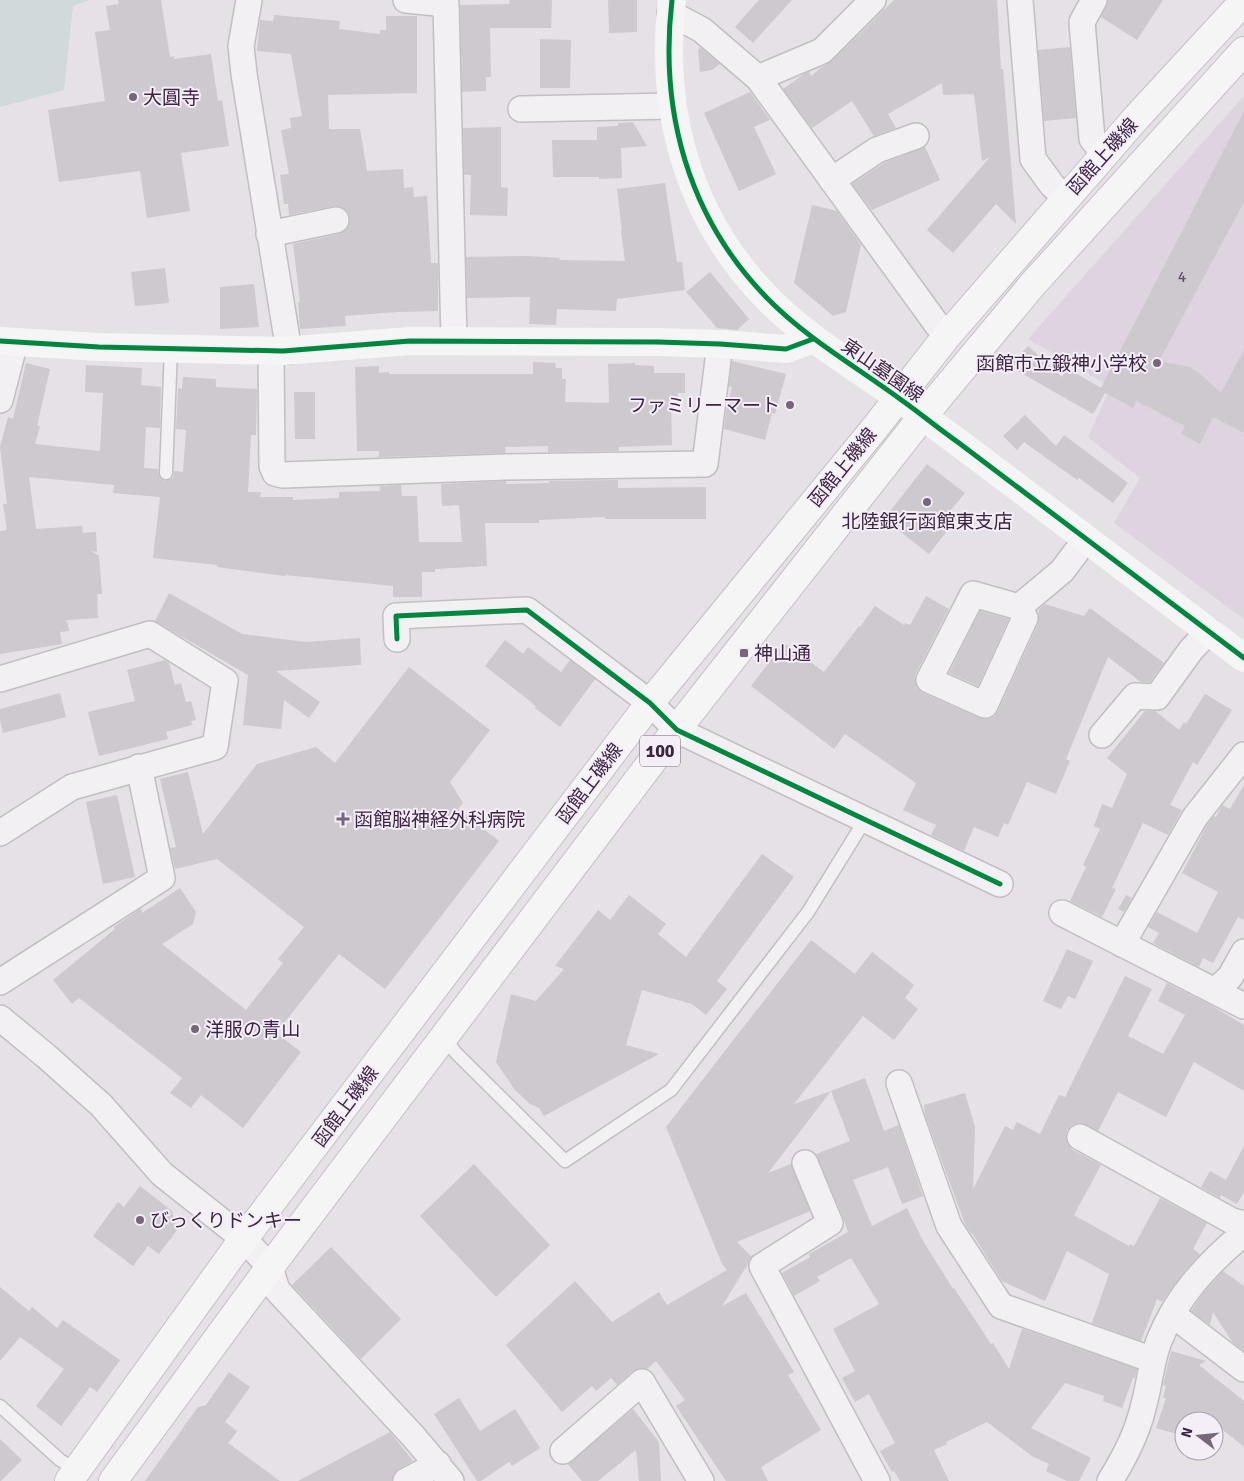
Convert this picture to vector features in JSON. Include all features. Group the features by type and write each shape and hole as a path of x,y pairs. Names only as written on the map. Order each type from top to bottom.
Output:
{"main road":[{"name":"函館上磯線","path":"72,1476 244,1239 650,703 946,337 1104,154 1244,1"},
{"name":"東山墓園線","path":"671,7 670,88 681,152 690,178 715,230 768,300 813,339 923,416 1244,658"},
{"name":"函館上磯線","path":"113,1481 270,1267 677,730 923,416 1033,284 1244,51"},
{"path":"8,342 99,347 280,351 410,341 720,344 786,349 813,339"}],"street":[{"path":"249,0 241,46 269,234 280,351 272,466 275,473 283,475 508,467 705,464 720,344"},
{"path":"406,0 446,4 454,341"},
{"path":"758,78 822,51 873,0"},
{"path":"1020,0 1033,158 1052,185 1065,198"},
{"path":"1094,0 1082,22 1092,139 1104,154"},
{"path":"671,7 702,30 758,78 946,337"},
{"path":"522,110 673,106"},
{"path":"832,180 876,150 916,136"},
{"path":"269,234 336,220"},
{"path":"0,400 8,342"},
{"path":"1020,607 1062,571 1086,539"},
{"path":"973,594 1020,607 1025,618 985,705 929,680 973,594"},
{"path":"397,639 396,616 527,610 650,703 677,730 1000,884"},
{"path":"1102,735 1135,696 1157,696 1191,650 1209,632"},
{"path":"0,679 150,634 225,681 215,747 72,787 0,833"},
{"path":"1122,944 1195,817 1244,755"},
{"path":"0,982 162,878 139,767"},
{"path":"1062,913 1244,1006"},
{"path":"1215,991 1230,977 1244,952"},
{"path":"0,1018 101,1105 162,1174 244,1239 270,1267 277,1290 444,1472 406,1481"},
{"path":"899,1083 948,1226 1002,1306 1153,1360"},
{"path":"1080,1138 1232,1222 1244,1224"},
{"path":"805,1163 830,1223 762,1266 877,1481"},
{"path":"1110,1481 1135,1436 1158,1342 1172,1314 1207,1266 1244,1233"},
{"path":"1172,1314 1244,1369"},
{"path":"563,1451 642,1382 701,1481"}],"lane":[{"path":"166,474 171,349"},
{"path":"444,1037 456,1053 564,1160 671,1090 808,912 865,820"},
{"path":"0,1406 60,1460 72,1476"}],"shaded area":[{"path":"0,0 90,0 73,6 64,90 0,107"},
{"name":"函館市立鍛神小学校","path":"1244,96 1244,619 1114,523 1140,478 1088,437 1111,387 1028,339"}],"building":[{"path":"118,0 161,0 170,57 174,56 174,59 211,54 218,101 222,100 229,146 181,153 190,211 147,218 140,171 59,182 48,110 105,101 95,32 110,30 106,6 119,4"},
{"path":"510,0 552,0 551,28 490,28 491,77 486,77 486,91 462,92 460,5 509,4"},
{"path":"608,0 637,0 637,32 609,33"},
{"path":"759,0 792,0 753,43 735,27"},
{"path":"894,0 997,0 1001,69 1003,69 1016,224 996,204 953,253 927,230 990,157 982,161 974,94 943,95 942,83 888,114 896,128 874,136 852,101 812,128 783,89 804,74 809,72 811,76 832,61"},
{"path":"1108,0 1163,0 1137,40 1101,17"},
{"path":"274,15 340,21 339,29 380,34 380,30 386,30 386,16 417,16 417,93 328,95 329,129 360,129 367,171 403,169 404,188 413,187 414,197 427,196 431,263 438,263 438,311 345,316 346,326 300,329 298,302 300,302 293,244 339,234 346,230 350,218 346,210 334,206 289,215 288,204 284,204 280,175 289,174 281,130 291,128 290,118 302,116 291,54 257,51 260,20 273,21"},
{"path":"540,39 571,40 570,88 540,88"},
{"path":"1070,47 1076,118 1044,121 1038,50"},
{"path":"701,48 720,64 712,70 700,72 698,49"},
{"path":"750,92 770,120 754,127 776,174 739,191 704,113"},
{"name":"函館市立鍛神小学校","path":"1244,111 1244,202 1159,361 1190,367 1221,393 1244,350 1244,433 1213,417 1200,444 1181,434 1185,426 1136,401 1133,408 1105,393 1093,414 1009,366 1028,346 1062,377 1067,368 1101,388"},
{"path":"633,122 647,146 621,148 622,178 553,177 552,140 597,140 597,127 618,126 618,123"},
{"path":"501,127 501,187 508,188 507,216 470,215 471,175 464,175 463,128"},
{"path":"925,147 940,180 872,210 852,184 884,163"},
{"path":"665,183 677,262 682,262 685,290 617,299 616,311 557,309 556,325 529,324 530,297 467,298 466,257 527,256 560,258 559,260 625,261 617,189"},
{"path":"812,205 837,211 861,245 846,312 833,316 794,283"},
{"path":"165,268 169,303 135,306 131,272"},
{"path":"710,272 749,319 737,330 717,328 686,292"},
{"path":"254,284 259,327 220,329 220,287"},
{"path":"732,361 786,374 775,414 772,413 765,440 724,429 732,387 729,386"},
{"path":"533,362 555,363 556,368 562,368 562,379 566,379 565,402 609,403 608,364 635,363 635,365 654,366 654,373 685,373 685,393 678,393 678,401 671,401 672,445 619,447 617,451 548,452 548,446 505,447 506,453 379,457 379,451 357,451 355,367 379,366 379,373 389,372 389,374 533,374"},
{"path":"26,363 50,369 37,426 40,426 35,444 100,451 103,393 85,392 86,365 142,368 141,385 161,387 160,428 146,427 144,468 158,469 159,477 165,481 173,478 174,471 183,472 186,430 176,429 178,388 182,389 183,377 216,379 216,387 257,389 256,435 251,435 248,492 261,492 260,497 293,497 293,500 339,498 339,492 380,491 380,486 401,485 402,496 417,496 419,542 462,542 459,505 442,506 441,484 506,481 506,484 618,480 618,488 706,487 706,519 605,519 605,517 539,520 539,523 485,523 487,566 435,569 435,572 422,572 422,597 393,597 393,586 285,576 217,567 217,565 153,558 160,497 113,493 114,485 29,477 36,529 82,526 83,533 96,532 97,552 91,551 99,556 102,594 97,594 98,618 67,620 69,631 60,632 62,644 0,654 0,531 7,530 3,504 7,504 0,447 8,417 13,419"},
{"path":"294,392 315,392 315,439 295,439"},
{"path":"1025,415 1056,446 1064,435 1128,483 1113,503 1024,442 1017,450 1003,436"},
{"name":"北陸銀行函館東支店","path":"927,464 965,493 950,511 958,517 929,554 884,519"},
{"path":"169,593 242,634 306,642 360,638 361,665 276,671 320,702 309,718 284,700 281,729 243,725 248,675 155,621"},
{"path":"926,596 949,609 916,673 917,688 923,693 980,718 993,717 998,711 1038,624 1039,609 1045,604 1084,616 1090,608 1164,663 1150,682 1141,682 1108,657 1066,759 1070,761 1056,794 1027,782 1008,825 1004,823 998,837 974,827 964,851 931,835 936,825 903,810 916,783 845,734 834,749 751,686 784,643 824,672 875,606 904,625 905,623 910,625"},
{"path":"980,611 1009,619 978,686 949,673"},
{"path":"505,640 523,654 528,647 561,672 570,660 595,679 560,727 485,666"},
{"path":"165,660 169,663 175,685 181,683 186,702 191,701 196,720 191,721 192,725 166,732 168,739 99,756 88,712 135,701 127,670"},
{"name":"函館脳神経外科病院","path":"409,667 490,730 450,782 463,803 458,809 499,841 385,989 339,954 276,1033 301,1052 243,1128 201,1095 191,1108 170,1093 182,1078 79,998 72,1004 53,980 115,929 114,927 141,908 142,913 180,888 196,912 193,924 162,944 246,1010 283,963 278,959 304,927 217,859 175,869 170,848 176,847 160,779 188,772 203,834 257,764 316,747 335,763"},
{"path":"60,693 66,717 3,733 0,709"},
{"path":"1205,694 1232,710 1197,765 1193,762 1170,805 1182,810 1168,835 1143,823 1112,888 1116,889 1102,917 1070,901 1086,867 1083,865 1100,829 1094,826 1102,804 1112,808 1127,774 1107,758 1145,711 1155,711 1179,730 1184,722 1186,724"},
{"path":"1244,785 1244,920 1238,917 1213,963 1203,958 1199,967 1153,943 1159,933 1148,927 1157,912 1197,933 1218,892 1182,873 1207,825 1214,816 1216,817 1222,805 1230,809"},
{"path":"117,795 135,877 103,884 86,802"},
{"path":"762,854 794,877 717,981 727,989 706,1015 692,1004 642,990 626,1045 659,1054 544,1116 539,1108 530,1104 515,1090 496,1062 511,994 536,1001 564,969 555,966 598,910 610,920 629,895 666,924 658,934 686,957"},
{"path":"1126,895 1132,898 1124,912 1118,909"},
{"path":"811,940 855,974 872,952 914,985 905,998 918,1009 894,1040 863,1016 794,1104 831,1091 768,1173 791,1164 810,1211 737,1242 751,1256 754,1254 722,1306 746,1293 794,1372 788,1375 821,1430 761,1467 768,1481 726,1481 676,1406 685,1400 656,1361 647,1369 640,1368 633,1371 617,1385 611,1378 596,1391 592,1386 562,1412 506,1345 575,1281 612,1322 659,1292 667,1305 727,1270 722,1264 666,1127"},
{"path":"1067,949 1093,961 1075,999 1068,996 1061,1009 1043,1001"},
{"path":"1125,976 1152,989 1128,1036 1163,1054 1185,1015 1158,1001 1167,983 1211,1005 1244,1025 1244,1091 1194,1062 1166,1117 1118,1092 1098,1131 1080,1123 1073,1124 1067,1130 1066,1138 1068,1145 1073,1150 1101,1165 1074,1215 1129,1246 1130,1244 1134,1246 1160,1198 1207,1223 1193,1249 1200,1254 1183,1273 1162,1302 1157,1299 1141,1341 1092,1323 1109,1274 1067,1251 1045,1301 1002,1281 965,1224 925,1115 924,1105 965,1093 975,1127 973,1189 1005,1126 1013,1130 1017,1122 1040,1134 1059,1095 1065,1097"},
{"path":"865,1078 884,1131 899,1125 923,1196 902,1204 888,1167 853,1180 872,1226 907,1208 923,1241 953,1289 991,1344 993,1343 1009,1369 1022,1329 1137,1369 1122,1408 1103,1401 1104,1396 1065,1383 1031,1428 1091,1458 1079,1481 1067,1481 1046,1471 1049,1464 1032,1456 987,1422 934,1450 949,1481 900,1481 894,1471 892,1472 880,1451 895,1443 869,1394 855,1402 842,1378 855,1371 833,1329 879,1304 851,1258 817,1277 820,1281 794,1296 782,1273 810,1257 809,1254 848,1232 816,1154 850,1141 831,1091"},
{"path":"1244,1146 1244,1192 1237,1204 1221,1195 1220,1198 1201,1187 1210,1171 1226,1180"},
{"path":"474,1164 550,1245 496,1297 420,1216"},
{"name":"びっくりドンキー","path":"140,1186 172,1211 177,1230 159,1254 148,1246 133,1266 93,1236 118,1202 124,1207"},
{"path":"331,1247 401,1319 361,1359 292,1285"},
{"path":"1223,1271 1244,1286 1244,1351 1233,1343 1213,1312 1210,1325 1191,1311 1205,1291"},
{"path":"0,1287 29,1311 32,1307 57,1328 63,1320 120,1360 97,1392 90,1387 61,1426 36,1406 64,1369 20,1337 0,1361"},
{"path":"1171,1351 1206,1361 1199,1365 1244,1401 1244,1447 1224,1431 1224,1411 1174,1411 1174,1433 1156,1428 1166,1398 1163,1398 1166,1386 1163,1385"},
{"path":"229,1372 250,1387 225,1422 237,1431 228,1443 280,1481 145,1481 198,1407 206,1405"},
{"path":"459,1398 480,1431 515,1409 540,1448 512,1466 509,1462 481,1481 477,1481 434,1414"},
{"path":"633,1409 659,1442 661,1481 639,1481 636,1450 598,1481 582,1481 568,1464"},
{"path":"390,1432 413,1461 399,1469 394,1474 392,1481 298,1481"},
{"path":"0,1439 22,1460 1,1481 0,1481"}],"cycle path":[{"path":"672,0 669,41 670,82 676,122 685,160 699,197 717,233 740,266 767,298 814,339 915,410 1244,658"},
{"path":"0,341 99,347 283,351 410,341 658,342 786,349 813,339"},
{"path":"397,639 396,616 527,610 650,703 677,730 1000,884"}],"place":[{"name":"大圓寺","path":"133,97"},
{"name":"函館市立鍛神小学校","path":"1157,363"},
{"name":"ファミリーマート","path":"790,405"},
{"name":"北陸銀行函館東支店","path":"927,502"},
{"name":"神山通","path":"744,653"},
{"name":"函館脳神経外科病院","path":"343,819"},
{"name":"洋服の青山","path":"195,1029"},
{"name":"びっくりドンキー","path":"140,1220"}]}
